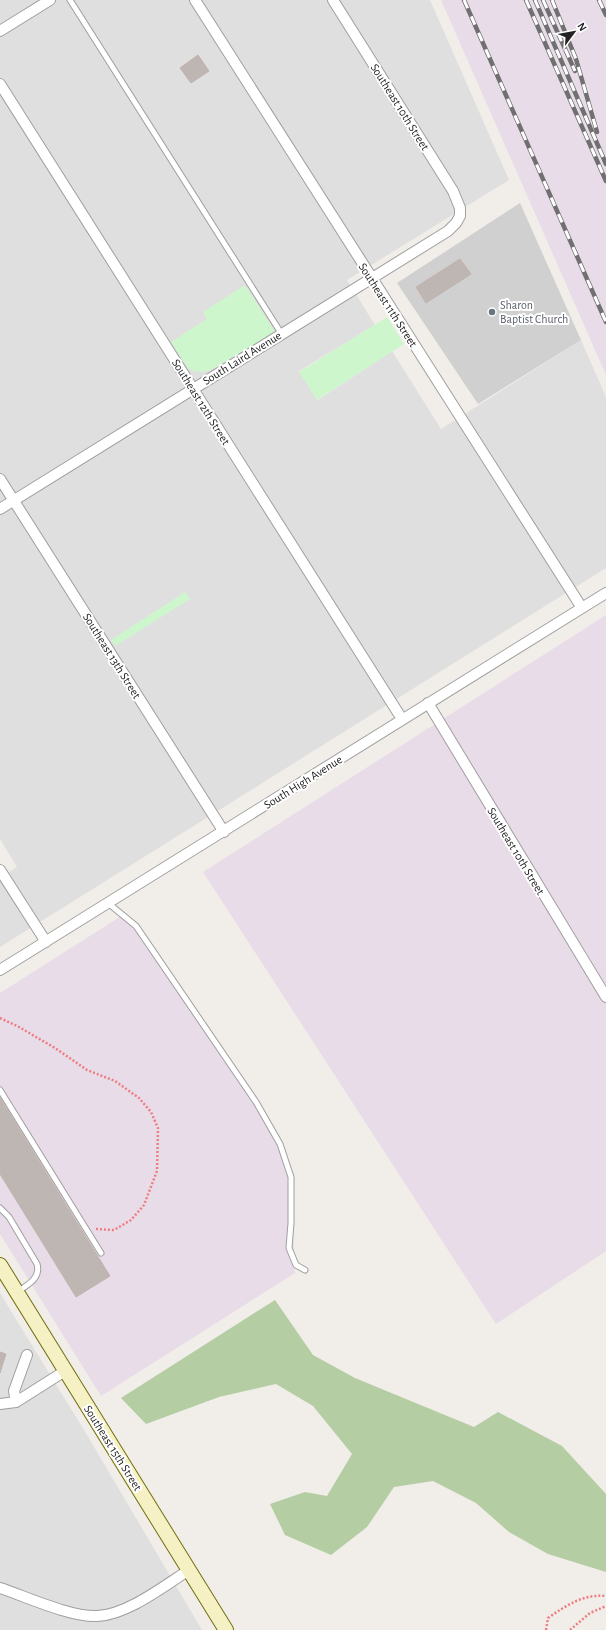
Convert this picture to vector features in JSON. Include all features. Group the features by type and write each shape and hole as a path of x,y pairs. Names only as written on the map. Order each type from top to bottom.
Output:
{"main road":[{"name":"Southeast 15th Street","path":"0,1265 226,1630"}],"street":[{"path":"0,31 50,0"},
{"name":"Southeast 11th Street","path":"195,0 371,279 582,608"},
{"name":"Southeast 10th Street","path":"333,0 453,191 460,208 460,216"},
{"name":"Southeast 12th Street","path":"0,84 402,719"},
{"name":"South Laird Avenue","path":"0,509 281,333 448,231 456,223 460,216"},
{"name":"Southeast 13th Street","path":"0,480 224,832"},
{"name":"South High Avenue","path":"0,970 606,593"},
{"name":"Southeast 10th Street","path":"428,703 606,997"},
{"path":"0,870 46,942"},
{"path":"16,1402 14,1391 27,1355"},
{"path":"0,1404 16,1402 65,1371"},
{"path":"0,1588 68,1612 84,1616 97,1616 126,1609 189,1570"}],"lane":[{"path":"70,0 281,333"},
{"path":"108,903 136,926 256,1102 280,1144 291,1177 292,1224 289,1248 296,1265 305,1270"},
{"path":"0,1090 101,1253"},
{"path":"0,1208 9,1217 38,1264 39,1270 37,1276 17,1292"}],"path":[{"path":"0,1018 55,1048 87,1070 115,1081 139,1098 151,1112 158,1128 157,1171 144,1205 131,1220 114,1230 95,1229"},
{"path":"546,1630 548,1618 566,1605 592,1595 606,1596"},
{"path":"570,1630 590,1613 606,1606"}],"shaded area":[{"path":"0,0 430,0 509,180 347,280 375,325 299,371 318,400 392,351 441,429 581,340 606,397 606,568 0,947 0,878 17,867 0,839"},
{"path":"441,0 606,0 606,375 555,259"},
{"name":"Sharon Baptist Church","path":"520,203 581,340 478,404 397,283"},
{"path":"606,615 606,1251 496,1324 203,872"},
{"path":"126,913 229,1064 290,1162 295,1273 101,1396 0,1234 0,993"},
{"path":"0,1293 87,1435 202,1630 0,1630"}],"green space":[{"path":"245,285 275,332 211,370 202,372 194,371 188,368 171,342 207,319 203,312"},
{"path":"387,317 404,344 317,400 299,372"},
{"path":"185,592 190,599 115,646 111,640"},
{"path":"275,1300 313,1355 355,1378 474,1427 498,1412 562,1446 606,1494 606,1572 548,1554 509,1532 476,1503 433,1481 394,1487 367,1527 331,1555 285,1535 270,1504 305,1492 327,1496 352,1454 313,1406 276,1384 219,1397 146,1424 121,1398"}],"building":[{"path":"198,55 209,71 191,83 180,68"},
{"path":"460,259 471,274 426,303 416,287"},
{"path":"0,1098 110,1276 76,1297 0,1174"},
{"path":"0,1352 6,1354 0,1373"}],"railway":[{"path":"464,0 606,322"},
{"path":"526,0 606,181"},
{"path":"535,0 606,164"},
{"path":"543,0 575,71"},
{"path":"552,0 576,59 597,132"},
{"path":"599,0 606,15"}],"place":[{"name":"Sharon Baptist Church","path":"492,312"}]}
